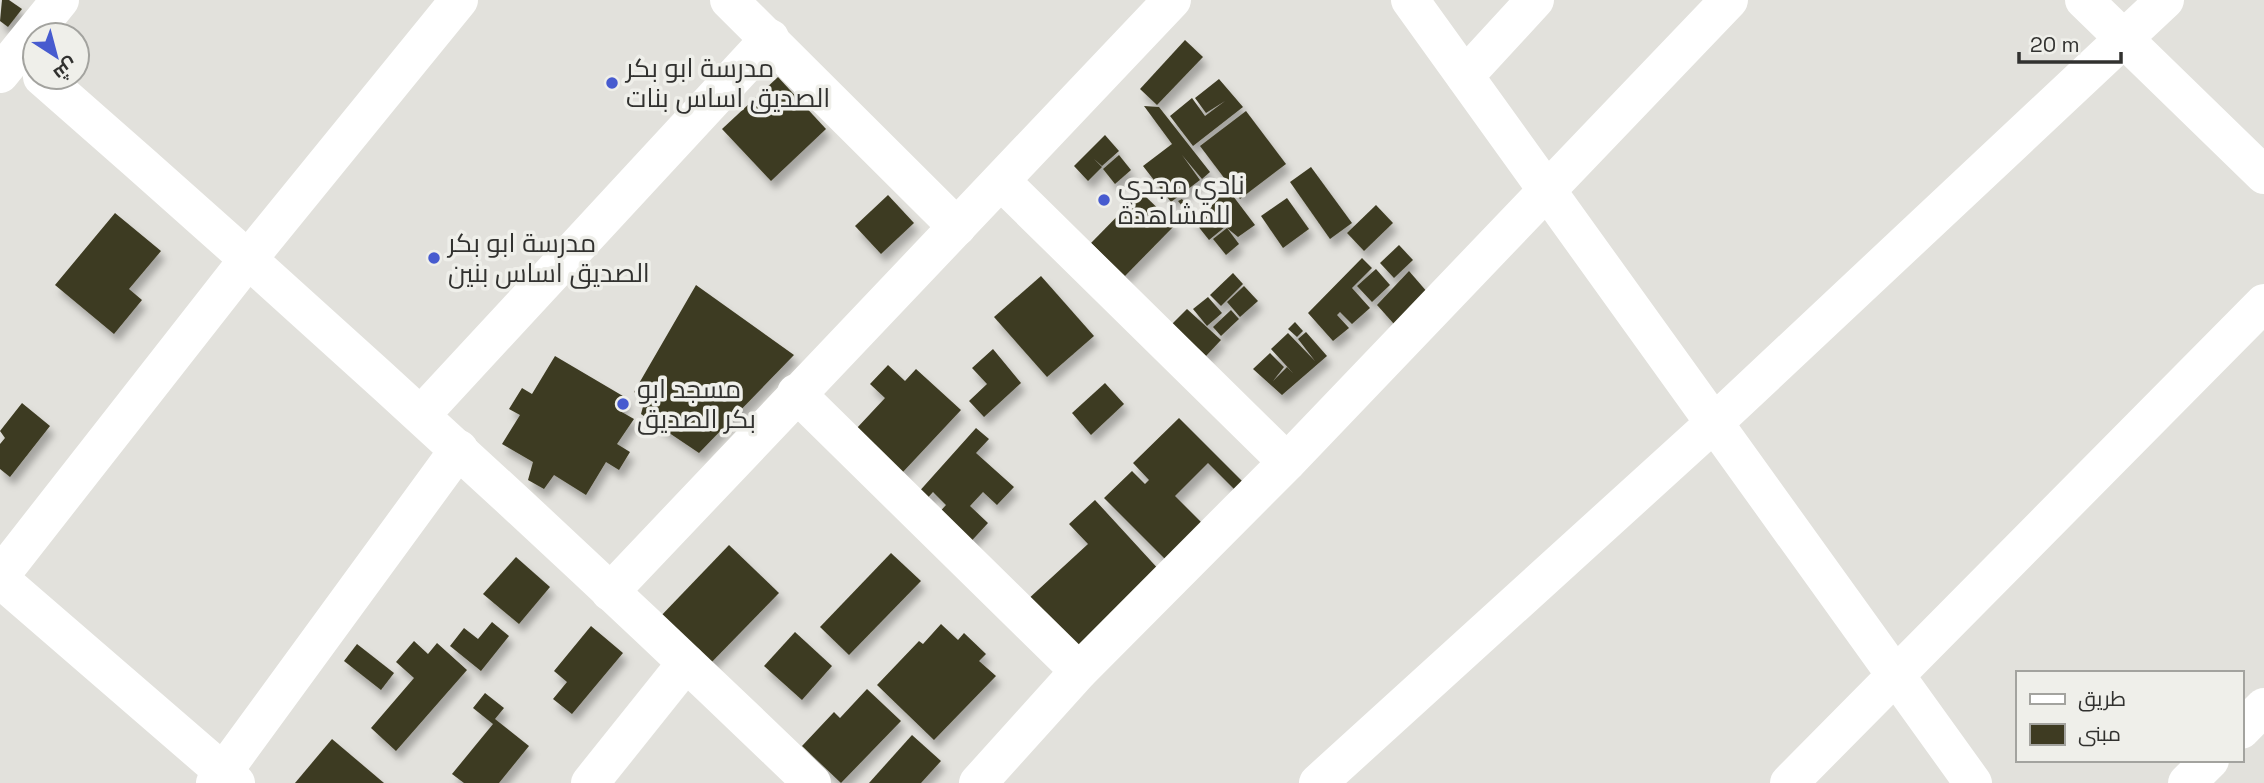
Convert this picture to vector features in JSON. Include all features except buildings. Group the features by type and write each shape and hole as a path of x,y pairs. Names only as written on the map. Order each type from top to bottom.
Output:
{"street":[{"path":"60,0 18,63 249,258 459,449 812,783"},
{"path":"459,0 249,258 0,578 225,779 459,449"},
{"path":"729,0 957,227"},
{"path":"610,592 796,393 1002,181 1172,0"},
{"path":"1410,0 1973,783"},
{"path":"1465,76 1535,0"},
{"path":"978,783 1079,671 1287,462 1729,0"},
{"path":"2084,0 2264,175"},
{"path":"1318,783 1714,423 2165,0"},
{"path":"421,415 770,38"},
{"path":"1002,181 1287,462"},
{"path":"1789,783 2264,303"},
{"path":"796,393 1079,671"},
{"path":"590,783 686,663"},
{"path":"2243,728 2264,707"},
{"path":"2187,783 2208,762"}],"place":[{"name":"مدرسة ابو بكر الصديق اساس بنات","path":"612,83"},
{"name":"نادي مجدي للمشاهدة","path":"1104,200"},
{"name":"مدرسة ابو بكر الصديق اساس بنين","path":"434,258"},
{"name":"مسجد ابو بكر الصديق","path":"623,404"}]}
